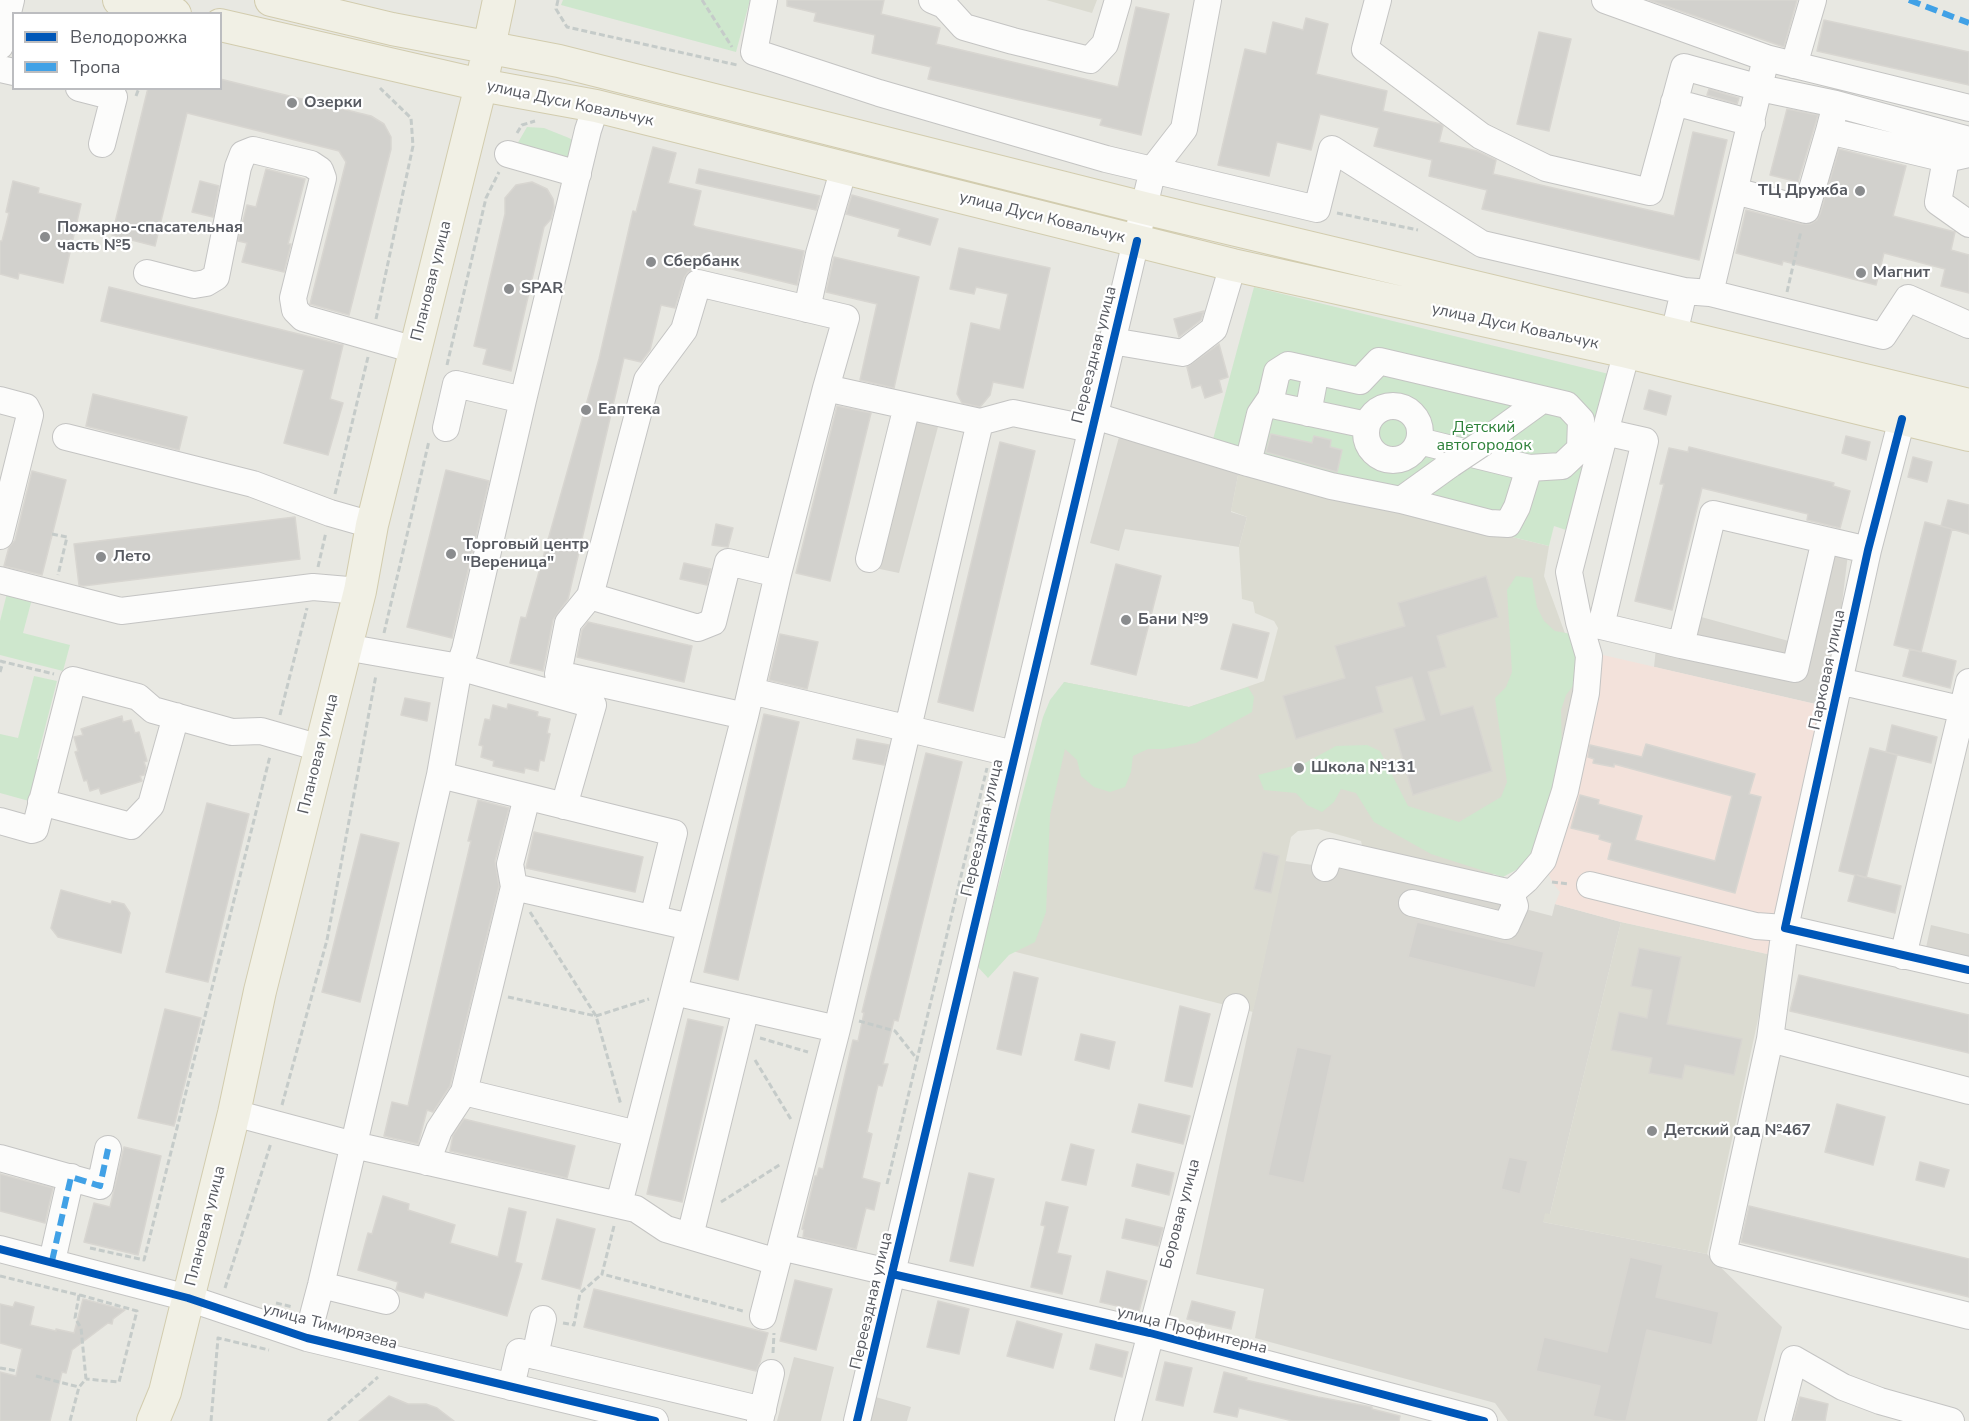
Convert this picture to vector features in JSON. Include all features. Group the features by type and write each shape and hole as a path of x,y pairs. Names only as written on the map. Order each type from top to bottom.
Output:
{"main road":[{"path":"119,0 167,12"},
{"name":"улица Дуси Ковальчук","path":"271,0 392,29 559,62 1308,248 1630,338 1902,419 1969,435"},
{"name":"Плановая улица","path":"153,1421 165,1392 234,1113 260,992 360,591 372,525 482,85 500,0"},
{"name":"улица Дуси Ковальчук","path":"222,24 482,85 596,106 1233,265 1630,338 1674,334 1969,405"}],"street":[{"path":"0,45 11,0"},
{"path":"764,0 741,57 879,93 1106,159 1317,209"},
{"path":"932,0 944,5 964,27 1090,60 1105,44 1118,0"},
{"path":"1378,0 1365,49 1481,136 1546,168 1650,192 1684,67 1760,88 1836,104 1969,140"},
{"path":"1605,0 1766,58 1969,108"},
{"path":"1794,65 1813,0"},
{"path":"1153,169 1184,129 1204,1"},
{"path":"1710,293 1766,58"},
{"path":"87,90 114,97 102,144"},
{"path":"1674,102 1752,123"},
{"path":"1735,191 1806,210 1836,104"},
{"path":"307,1338 440,775 459,667 596,106"},
{"path":"1829,132 1958,157 1938,202 1969,224"},
{"path":"510,148 578,174"},
{"path":"1308,248 1332,149 1482,244 1684,291 1710,293 1883,336 1908,298 1969,325"},
{"path":"147,273 194,285 206,283 216,277 238,167 243,154 253,150 311,164 320,170 323,178 293,298 295,310 303,318 415,350"},
{"path":"807,309 819,254 844,168"},
{"name":"Переездная улица","path":"857,1421 892,1274 1003,751 1093,423 1153,169"},
{"path":"1112,341 1183,353 1214,329 1233,265"},
{"path":"619,1204 628,1132 674,992 748,704 778,574 846,318 698,283 684,330 647,380 590,596 568,623 558,674 748,704 909,728 1003,751"},
{"path":"1674,334 1684,291"},
{"path":"1412,903 1506,926 1515,906 1519,887 1543,860 1565,791 1586,693 1589,656 1579,622 1569,572 1630,338"},
{"path":"1248,463 1260,414 1271,398 1277,372 1288,365 1360,381 1379,361 1568,405 1581,420 1580,449 1562,466 1529,468 1419,441"},
{"path":"1396,406 1406,367"},
{"path":"1308,413 1316,371"},
{"path":"1334,418 1341,377"},
{"path":"446,428 456,384 523,400"},
{"path":"826,388 980,422 1012,413 1093,423 1331,486 1401,500 1490,523 1508,524 1517,507 1529,468"},
{"path":"1271,398 1277,406 1367,425"},
{"path":"0,400 26,407 30,415 0,536"},
{"path":"1401,500 1542,400"},
{"path":"868,559 907,406"},
{"path":"1386,406 1396,406 1405,409 1418,422 1419,441 1408,455 1390,460 1374,452 1368,444 1367,425 1378,410 1386,406"},
{"name":"Парковая улица","path":"1902,419 1868,550 1785,928 1770,1039 1723,1254 1969,1316"},
{"path":"763,1316 838,1022 980,422"},
{"path":"1605,432 1645,441 1601,626 1795,669 1825,540"},
{"path":"66,437 253,484 330,513 372,525"},
{"path":"1681,645 1713,514 1868,550"},
{"path":"590,596 698,628 713,622 728,562 778,574"},
{"path":"0,580 121,611 313,587 360,591"},
{"path":"345,646 459,667 593,705 564,806"},
{"path":"0,822 33,830 74,680 141,698 153,710 232,732 261,731 320,748"},
{"path":"1839,681 1966,710"},
{"path":"1904,956 1966,710 1969,682"},
{"path":"41,802 131,826 151,805 176,716"},
{"path":"440,775 674,833 652,918"},
{"path":"427,1162 439,1130 464,1092 514,886 510,864 527,797"},
{"path":"1325,868 1330,852 1519,887"},
{"path":"1590,885 1756,926 1785,928 1969,970"},
{"path":"514,886 690,927"},
{"path":"674,992 746,1008 838,1022"},
{"name":"Боровая улица","path":"1128,1421 1236,1007"},
{"path":"692,1228 746,1008"},
{"path":"1770,1039 1969,1091"},
{"path":"464,1092 628,1132"},
{"name":"улица Профинтерна","path":"234,1113 354,1145 619,1204 636,1209 666,1229 692,1228 779,1255 892,1274 1150,1333 1484,1421"},
{"path":"0,1158 100,1186 108,1149"},
{"path":"52,1261 71,1177"},
{"name":"улица Тимирязева","path":"0,1249 188,1298 307,1338 511,1387 572,1411 655,1421"},
{"path":"321,1285 386,1301"},
{"path":"535,1356 543,1319"},
{"path":"511,1387 519,1352 761,1415 771,1373"},
{"path":"1778,1421 1794,1359 1843,1387 1880,1401 1951,1421"}],"path":[{"path":"558,0 556,9 567,27 741,57"},
{"path":"702,0 741,57"},
{"path":"510,148 522,125 538,120"},
{"path":"1317,209 1427,232"},
{"path":"1783,311 1802,228"},
{"path":"52,534 67,537 64,550"},
{"path":"327,940 380,654"},
{"path":"0,672 1,661 74,680"},
{"path":"887,1184 917,1059 1003,751"},
{"path":"1519,887 1590,885"},
{"path":"514,886 596,1016 628,1132"},
{"path":"488,993 596,1016 674,992"},
{"path":"838,1022 895,1030 917,1059"},
{"path":"740,1033 829,1058"},
{"path":"692,1228 807,1147 740,1033"},
{"path":"543,1319 574,1325 580,1293 602,1274 619,1204"},
{"path":"602,1274 774,1319 771,1373"},
{"path":"0,1276 137,1311 119,1382 86,1379"},
{"path":"70,1421 79,1387 86,1379 81,1328 75,1318 79,1295"},
{"path":"211,1421 218,1338 276,1352"},
{"path":"0,1368 17,1371"},
{"path":"328,1421 378,1377 367,1374"},
{"path":"36,1376 79,1387"}],"shaded area":[{"path":"1046,0 1097,0 1092,13"},
{"path":"914,419 939,423 899,573 875,568"},
{"path":"1119,437 1239,470 1231,512 1247,517 1239,547 1125,529 1119,551 1090,543"},
{"name":"Школа №131","path":"1239,470 1549,546 1544,576 1574,658 1576,682 1535,848 1500,871 1483,879 1364,854 1361,841 1318,829 1298,831 1291,837 1253,1012 1000,948 1064,682 1189,707 1264,681 1278,628 1274,621 1255,613 1253,602 1242,599 1239,547 1247,517 1231,511"},
{"path":"1818,547 1848,554 1837,644 1824,706 1654,667 1656,648 1694,615 1796,643"},
{"path":"1603,655 1824,706 1772,955 1621,922 1555,904 1560,892 1549,875"},
{"path":"1285,861 1355,871 1394,880 1395,875 1552,916 1555,904 1621,922 1550,1214 1543,1222 1707,1254 1782,1327 1757,1421 1508,1421 1495,1403 1255,1338 1264,1289 1196,1274"},
{"name":"Детский сад №467","path":"1621,922 1772,955 1707,1254 1543,1222 1545,1213 1550,1214"},
{"path":"1931,925 1969,934 1969,961 1925,952"},
{"path":"794,1357 834,1367 821,1421 777,1421"},
{"path":"872,1396 911,1407 907,1421 865,1421"}],"green space":[{"path":"563,0 750,0 736,52 561,5"},
{"path":"527,127 544,128 577,143 574,164 516,146"},
{"name":"Детский автогородок","path":"1254,287 1609,374 1566,530 1554,526 1549,546 1221,465 1212,443"},
{"path":"1516,576 1532,578 1537,607 1544,621 1555,631 1571,634 1580,667 1576,682 1566,695 1561,710 1562,760 1543,835 1525,865 1503,877 1431,854 1374,822 1356,793 1341,789 1334,802 1322,812 1307,805 1296,793 1264,790 1258,775 1305,763 1336,746 1367,745 1380,751 1408,806 1459,822 1501,797 1507,782 1495,698 1506,687 1512,672 1507,590"},
{"path":"7,593 32,599 23,633 70,645 63,671 0,655 0,621"},
{"path":"34,676 57,681 29,801 0,793 0,734 18,738"},
{"path":"1064,682 1189,707 1248,687 1254,697 1252,712 1196,743 1164,749 1148,749 1133,756 1131,772 1125,787 1110,792 1094,787 1081,776 1077,760 1065,749 1050,815 1046,912 1035,942 1009,955 988,978 977,966 1043,717 1050,700"}],"building":[{"path":"787,0 884,0 881,14 940,28 936,44 1118,87 1136,7 1169,14 1141,135 1100,125 1102,119 928,79 931,67 872,53 875,35 814,21 816,13 787,6"},
{"path":"1649,0 1797,0 1784,47"},
{"path":"1306,18 1328,24 1316,74 1387,91 1383,111 1441,124 1443,126 1439,142 1477,151 1496,160 1493,174 1674,216 1693,132 1727,140 1699,260 1482,209 1487,190 1429,176 1432,160 1374,146 1379,128 1320,114 1311,150 1277,142 1269,176 1218,165 1245,49 1266,54 1273,22 1303,30"},
{"path":"1824,20 1969,52 1969,85 1817,51"},
{"path":"1539,32 1571,39 1549,131 1517,124"},
{"path":"222,79 371,116 384,124 391,137 391,149 349,315 310,304 346,162 339,151 187,113 155,246 112,235 148,90 222,90"},
{"path":"1709,89 1739,98 1737,104 1707,95"},
{"path":"1787,109 1818,115 1798,182 1770,175"},
{"path":"653,147 676,153 668,183 701,191 693,225 804,251 797,285 699,261 697,268 688,272 684,278 675,308 661,305 650,350 641,362 624,358 568,599 553,620 543,671 510,663 521,617 526,618 599,359 633,211 636,212"},
{"path":"1839,149 1906,166 1893,216 1955,232 1951,250 1969,255 1969,293 1941,286 1945,269 1884,253 1876,285 1783,261 1782,265 1736,253 1746,210 1802,224 1810,224 1817,220"},
{"path":"266,169 305,179 288,244 291,244 284,272 242,262 247,243 238,241 247,205 256,207"},
{"path":"699,169 820,196 816,210 696,183"},
{"path":"13,181 39,188 38,193 81,204 63,283 19,273 18,279 0,274 0,241 2,241 9,213 6,212"},
{"path":"200,181 219,186 213,217 192,212"},
{"name":"SPAR","path":"532,182 547,189 553,199 554,207 551,219 544,227 511,371 483,364 487,349 474,346 505,214 505,198 516,185"},
{"path":"852,195 938,219 930,245 898,236 900,229 846,214"},
{"path":"959,248 1050,268 1023,388 993,382 990,395 980,407 962,403 957,394 971,323 1000,330 1008,294 976,287 974,294 950,289"},
{"path":"834,257 919,277 894,388 860,380 877,304 826,292"},
{"path":"109,287 343,345 330,399 343,403 328,455 284,443 304,370 101,321"},
{"path":"1204,311 1201,320 1179,337 1174,319"},
{"path":"1219,344 1228,377 1219,380 1222,392 1205,398 1201,385 1192,388 1187,367"},
{"path":"1649,390 1671,396 1666,415 1644,409"},
{"path":"93,394 187,417 179,450 86,426"},
{"path":"837,406 871,413 830,581 796,573"},
{"path":"1271,434 1312,443 1314,436 1331,440 1330,447 1342,450 1337,472 1266,452"},
{"path":"1846,436 1870,442 1866,460 1842,453"},
{"path":"1000,442 1035,451 973,711 938,702"},
{"path":"1689,447 1834,483 1833,486 1850,491 1840,528 1807,520 1808,514 1702,488 1672,610 1635,601 1664,484 1660,484 1669,448 1688,452"},
{"path":"1913,457 1932,462 1927,482 1908,477"},
{"name":"Торговый центр \"Вереница\"","path":"446,470 489,481 452,638 407,627"},
{"path":"32,471 66,480 42,575 4,566 9,547 15,540"},
{"path":"1948,500 1969,505 1969,534 1941,526"},
{"path":"295,517 300,559 79,585 74,544"},
{"path":"1925,522 1952,529 1921,652 1894,645"},
{"path":"716,524 733,528 728,547 712,545"},
{"path":"684,563 711,569 707,585 680,579"},
{"name":"Бани №9","path":"1116,564 1161,576 1136,675 1091,664"},
{"path":"1486,576 1498,617 1437,636 1446,667 1428,672 1441,715 1473,706 1492,771 1413,795 1394,729 1425,720 1412,677 1376,687 1383,712 1296,739 1283,696 1345,678 1335,646 1405,626 1398,603"},
{"path":"588,622 692,646 684,682 577,657 582,630"},
{"path":"1233,624 1269,633 1257,678 1221,669"},
{"path":"780,634 818,642 807,689 769,680"},
{"path":"1910,649 1956,661 1950,688 1903,676"},
{"path":"405,698 430,703 427,721 401,715"},
{"path":"508,704 538,712 537,716 550,719 547,733 550,734 544,761 540,760 538,771 525,768 524,773 493,766 494,761 481,757 483,746 479,745 485,719 490,720 493,705 507,709"},
{"path":"764,714 799,722 738,980 704,972"},
{"path":"122,716 123,722 131,720 135,733 139,732 147,761 144,762 146,768 144,775 140,776 142,781 101,794 99,788 90,791 87,780 84,781 75,752 78,751 74,737 83,735 81,729"},
{"path":"1892,725 1937,737 1931,763 1886,752"},
{"path":"857,739 889,745 884,765 853,759"},
{"path":"1646,744 1755,774 1749,794 1761,797 1735,893 1608,859 1612,843 1599,839 1600,835 1571,828 1580,795 1599,800 1598,804 1642,816 1635,840 1715,861 1732,796 1614,764 1614,767 1593,763 1594,759 1588,757 1590,745 1642,757"},
{"path":"1870,748 1897,755 1866,877 1901,886 1895,913 1848,901 1855,875 1839,871"},
{"path":"926,753 962,762 898,1021 894,1020 883,1064 888,1064 882,1086 878,1085 867,1132 872,1134 862,1178 880,1183 874,1210 866,1208 856,1249 803,1237 804,1230 802,1229 815,1176 819,1168 823,1169 853,1040 858,1041 864,1013 862,1012"},
{"path":"478,800 509,808 495,861 499,886 450,1086 433,1112 427,1110 418,1144 384,1136 392,1102 408,1106 471,841 468,841"},
{"path":"207,803 249,814 208,982 166,972"},
{"path":"534,832 643,857 635,892 526,868"},
{"path":"361,834 399,843 360,1002 322,992"},
{"path":"1263,852 1279,856 1271,893 1254,889"},
{"path":"61,890 111,904 112,901 124,904 130,913 121,953 58,937 51,928"},
{"path":"1417,922 1544,952 1535,988 1408,957"},
{"path":"1639,948 1681,957 1667,1024 1742,1039 1734,1075 1685,1065 1682,1079 1649,1073 1652,1058 1611,1050 1619,1012 1647,1018 1652,990 1631,986"},
{"path":"1014,972 1038,978 1021,1055 997,1049"},
{"path":"1799,975 1969,1015 1969,1053 1790,1011"},
{"path":"1180,1006 1210,1014 1192,1087 1165,1081"},
{"path":"165,1009 201,1018 174,1126 138,1118"},
{"path":"688,1019 723,1027 682,1202 647,1194"},
{"path":"1081,1034 1115,1042 1109,1069 1075,1060"},
{"path":"1297,1047 1332,1055 1304,1183 1268,1175"},
{"path":"1139,1104 1190,1116 1183,1144 1132,1132"},
{"path":"1837,1104 1885,1117 1873,1165 1825,1152"},
{"path":"464,1119 575,1146 567,1178 450,1151 453,1135"},
{"path":"1071,1144 1094,1150 1086,1185 1062,1180"},
{"path":"124,1147 161,1156 138,1255 84,1242 94,1203 110,1207"},
{"path":"1509,1157 1528,1161 1520,1194 1501,1189"},
{"path":"1920,1162 1949,1170 1944,1187 1916,1180"},
{"path":"1137,1164 1174,1173 1169,1195 1132,1186"},
{"path":"969,1173 994,1179 973,1266 950,1261"},
{"path":"0,1174 53,1188 45,1223 0,1211"},
{"path":"383,1196 409,1204 408,1210 455,1225 450,1243 498,1257 509,1208 526,1212 515,1262 522,1264 507,1316 425,1292 423,1298 396,1290 398,1282 358,1270 368,1233 372,1234"},
{"path":"1046,1202 1068,1207 1057,1253 1071,1256 1062,1294 1031,1287 1045,1226 1041,1225"},
{"path":"1749,1206 1969,1259 1969,1297 1741,1242"},
{"path":"557,1219 595,1229 580,1289 542,1279"},
{"path":"1126,1219 1163,1228 1158,1246 1122,1238"},
{"path":"1630,1257 1663,1265 1656,1297 1719,1312 1712,1345 1647,1330 1626,1421 1615,1421 1593,1416 1600,1386 1536,1371 1544,1337 1607,1352"},
{"path":"1107,1271 1147,1281 1139,1311 1100,1302"},
{"path":"795,1280 832,1289 816,1350 780,1341"},
{"path":"594,1289 768,1333 756,1371 584,1327"},
{"path":"83,1299 125,1310 113,1319 112,1324 108,1323 72,1350 66,1373 62,1372 50,1421 0,1421 0,1372 16,1376 22,1349 0,1343 0,1304 13,1307 15,1302 34,1307 30,1325 74,1333"},
{"path":"938,1301 969,1309 959,1354 927,1347"},
{"path":"1192,1301 1235,1312 1231,1329 1187,1319"},
{"path":"1017,1321 1062,1334 1053,1368 1007,1356"},
{"path":"1096,1344 1128,1352 1122,1377 1090,1369"},
{"path":"1165,1362 1192,1368 1183,1406 1156,1400"},
{"path":"1224,1372 1247,1378 1246,1380 1372,1407 1372,1409 1400,1416 1399,1421 1293,1421 1239,1408 1237,1417 1214,1412"},
{"path":"389,1396 408,1404 426,1404 437,1408 454,1421 359,1421"},
{"path":"1800,1397 1828,1404 1825,1421 1793,1421"}],"marked path":[{"path":"1909,0 1969,23"},
{"path":"52,1261 71,1177 100,1186 108,1149"}],"cycle path":[{"path":"857,1421 1137,241"},
{"path":"1902,419 1868,550 1785,928 1969,970"},
{"path":"0,1249 188,1298 307,1338 655,1421"},
{"path":"892,1274 1150,1333 1484,1421"}],"place":[{"name":"Озерки","path":"292,103"},
{"name":"ТЦ Дружба","path":"1860,191"},
{"name":"Пожарно-спасательная часть №5","path":"45,237"},
{"name":"Сбербанк","path":"651,262"},
{"name":"Магнит","path":"1861,273"},
{"name":"SPAR","path":"509,289"},
{"name":"Еаптека","path":"586,410"},
{"name":"Торговый центр \"Вереница\"","path":"451,554"},
{"name":"Лето","path":"101,557"},
{"name":"Бани №9","path":"1126,620"},
{"name":"Школа №131","path":"1299,768"},
{"name":"Детский сад №467","path":"1652,1131"}]}
